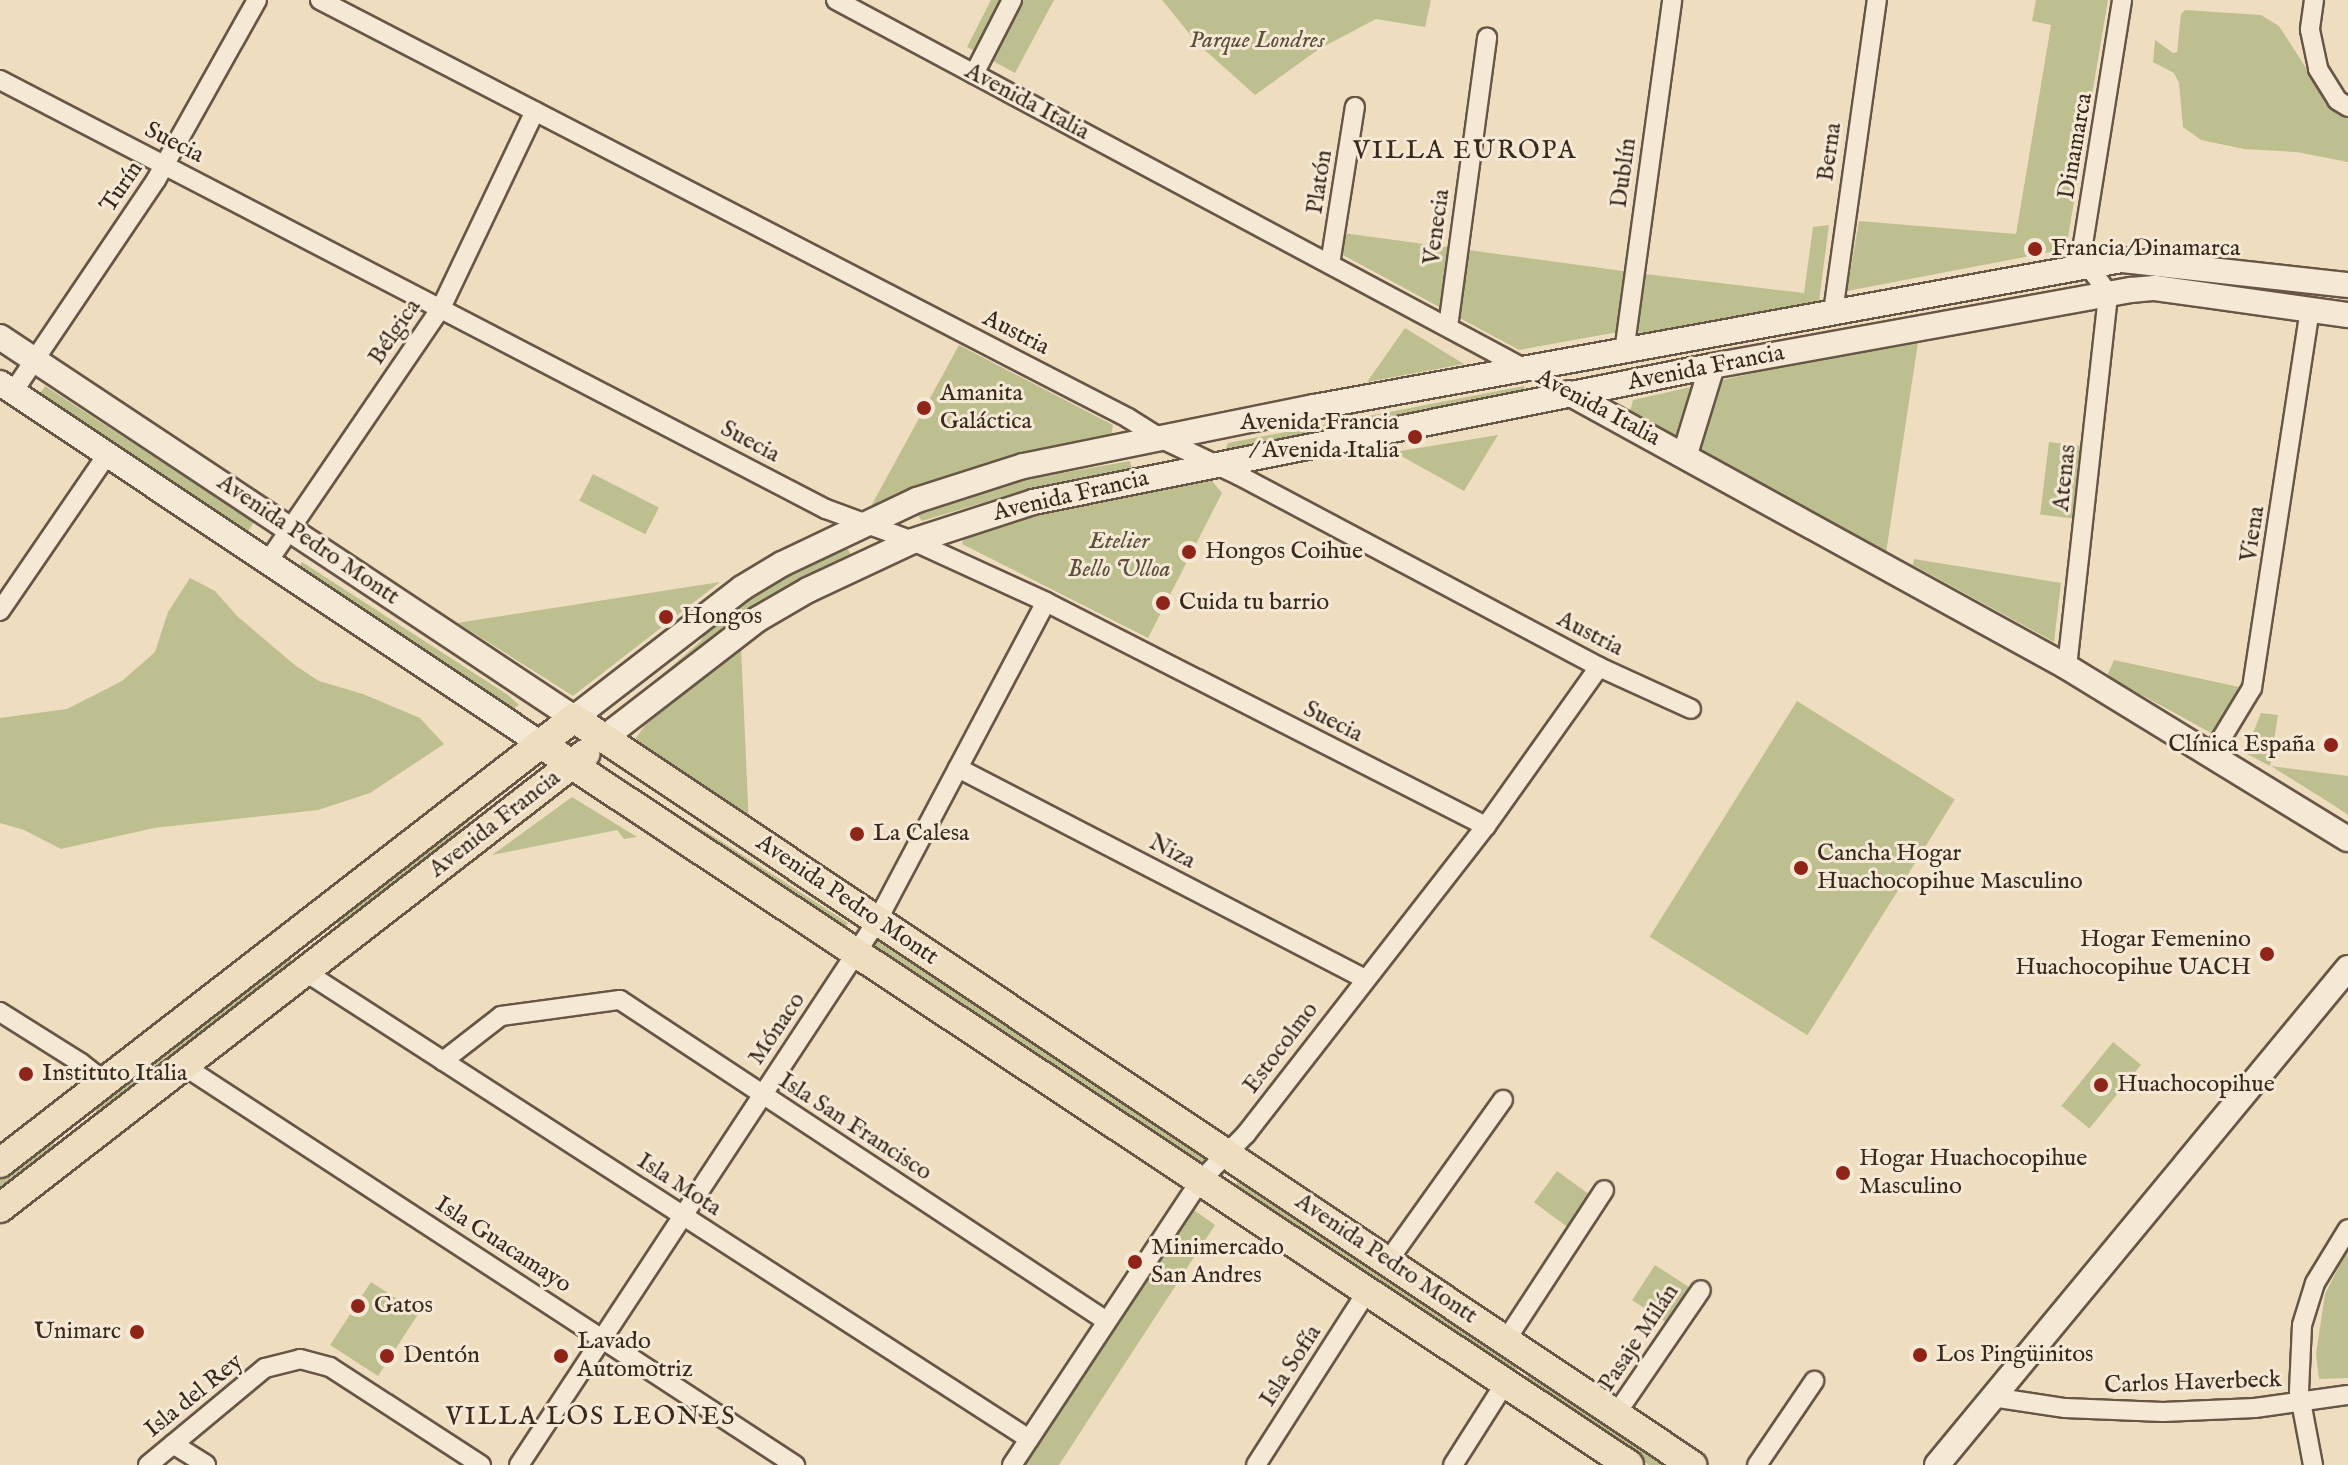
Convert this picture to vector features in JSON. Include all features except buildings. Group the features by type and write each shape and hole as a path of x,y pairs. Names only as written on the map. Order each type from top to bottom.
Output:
{"main road":[{"name":"Avenida Francia","path":"0,1163 742,588 866,521 930,495 1023,466 1525,369 2121,260 2348,285"},
{"name":"Avenida Francia","path":"0,1208 758,619 860,564 913,541 1033,502 1712,366 2108,293 2155,288 2348,315"},
{"name":"Avenida Pedro Montt","path":"0,337 1692,1465"},
{"path":"1685,454 1712,366"},
{"name":"Avenida Italia","path":"1525,369 1685,454 2067,667 2348,839"},
{"name":"Avenida Pedro Montt","path":"6,387 856,955 1629,1465"},
{"path":"301,930 315,964"},
{"path":"1937,1465 2348,968"},
{"path":"68,1110 92,1137"}],"street":[{"name":"Turín","path":"6,387 34,359 165,165 257,0"},
{"name":"Austria","path":"320,0 1114,411 1599,667 1691,709"},
{"name":"Avenida Italia","path":"836,0 1525,369"},
{"path":"974,74 1012,0"},
{"name":"Dublín","path":"1624,352 1672,0"},
{"name":"Berna","path":"1833,312 1877,0"},
{"name":"Dinamarca","path":"2088,265 2083,244 2122,0"},
{"path":"2314,0 2310,30 2315,61 2337,100 2348,107"},
{"name":"Venecia","path":"1448,327 1487,38"},
{"name":"Suecia","path":"0,80 826,509 866,521 1046,602 1486,826"},
{"name":"Platón","path":"1330,264 1355,107"},
{"name":"Bélgica","path":"267,563 441,308 535,111"},
{"path":"2088,265 2108,293"},
{"name":"Atenas","path":"2067,667 2108,293"},
{"name":"Viena","path":"2212,754 2252,688 2310,311"},
{"path":"0,611 106,456"},
{"name":"Mónaco","path":"519,1465 877,921 1046,602"},
{"name":"Estocolmo","path":"1012,1465 1105,1320 1200,1181 1229,1154 1486,826 1599,667"},
{"name":"Niza","path":"958,768 1365,979"},
{"name":"Isla Mota","path":"315,964 443,1061 1029,1439"},
{"name":"Isla San Francisco","path":"443,1061 501,1016 620,1000 1105,1320"},
{"path":"0,1012 105,1082"},
{"name":"Isla Guacamayo","path":"184,1066 795,1465"},
{"path":"1388,1261 1503,1100"},
{"path":"1506,1340 1604,1190"},
{"path":"2313,1465 2302,1403 2299,1347 2308,1304 2326,1260 2348,1229"},
{"name":"Pasaje Milán","path":"1616,1414 1701,1290"},
{"name":"Isla Sofía","path":"1256,1465 1366,1293"},
{"name":"Isla del Rey","path":"148,1465 265,1368 300,1359 330,1367 481,1465"},
{"path":"1757,1465 1814,1381"},
{"path":"1453,1465 1505,1383"},
{"name":"Carlos Haverbeck","path":"1992,1397 2065,1408 2209,1411 2302,1403 2348,1395"},
{"path":"173,1444 206,1465"}],"green space":[{"path":"991,0 1054,0 1015,73 967,47"},
{"name":"Parque Londres","path":"1162,0 1431,0 1425,27 1376,19 1319,49 1255,95 1197,43"},
{"path":"2036,0 2108,0 2066,249 1847,291 1859,221 2016,234 2051,25 2032,21"},
{"path":"2185,10 2261,15 2279,26 2326,99 2348,118 2348,162 2297,152 2244,149 2201,140 2183,127 2179,83 2174,73 2153,62 2155,40 2173,53 2177,52 2181,14"},
{"path":"1829,225 1818,309 1642,338 1638,329 1645,274 1804,293 1813,227"},
{"path":"1343,233 1630,272 1618,332 1519,350 1343,255"},
{"path":"1405,328 1464,364 1367,382"},
{"path":"1919,336 1886,553 1630,412 1633,400"},
{"path":"959,345 1113,425 1110,441 926,488 870,508"},
{"path":"45,386 254,522 247,533 38,397"},
{"path":"1524,386 1526,394 1229,453 1225,450 1228,443"},
{"path":"1498,435 1464,491 1394,452"},
{"path":"2049,442 2084,446 2075,519 2040,514"},
{"path":"1130,461 1132,469 1028,489 922,521 917,514 1027,479"},
{"path":"593,474 659,508 645,534 579,501"},
{"name":"Etelier Bello Ulloa","path":"1198,476 1212,481 1222,493 1148,638 962,544 966,527"},
{"path":"842,542 851,554 770,598 619,712 701,641 707,626"},
{"path":"1914,559 2061,583 2054,642 1913,565"},
{"path":"302,562 519,705 512,710 456,679 296,571"},
{"path":"190,578 215,591 237,616 296,666 319,681 363,694 420,718 444,744 370,793 318,810 154,828 61,849 24,830 0,823 0,718 67,709 122,681 155,652 168,612"},
{"path":"720,582 573,696 458,623 469,621"},
{"path":"741,647 749,826 632,744 645,725"},
{"path":"2114,660 2239,687 2213,734 2107,676"},
{"name":"Cancha Hogar Huachocopihue Masculino","path":"1797,701 1955,800 1807,1035 1650,937"},
{"path":"2261,713 2278,715 2270,766 2245,753"},
{"path":"2271,766 2348,776 2348,815 2338,808"},
{"path":"527,771 414,869 342,929 335,918"},
{"path":"619,780 848,923 841,934"},
{"path":"572,797 637,837 624,839 617,830 492,855"},
{"path":"877,941 1208,1155 1205,1167 868,955"},
{"path":"289,956 293,964 101,1115 96,1113 95,1105"},
{"name":"Huachocopihue","path":"2113,1042 2141,1065 2089,1128 2061,1106"},
{"path":"50,1140 57,1148 0,1193 0,1178"},
{"path":"1557,1171 1593,1197 1570,1228 1534,1203"},
{"path":"1242,1180 1523,1360 1511,1376 1234,1194 1233,1185"},
{"path":"1194,1210 1215,1225 1059,1465 1016,1465 1183,1215"},
{"path":"2348,1249 2348,1378 2319,1379 2316,1354 2325,1294"},
{"path":"1655,1265 1693,1290 1670,1325 1632,1300"},
{"path":"371,1282 419,1313 378,1376 330,1345"},
{"path":"1533,1368 1673,1465 1649,1465 1523,1382"}],"place":[{"name":"Francia/Dinamarca","path":"2035,249"},
{"name":"Amanita Galáctica","path":"924,408"},
{"name":"Avenida Francia / Avenida Italia","path":"1415,437"},
{"name":"Hongos Coihue","path":"1189,552"},
{"name":"Cuida tu barrio","path":"1163,603"},
{"name":"Hongos","path":"666,617"},
{"name":"Clínica España","path":"2331,745"},
{"name":"La Calesa","path":"857,834"},
{"name":"Cancha Hogar Huachocopihue Masculino","path":"1801,868"},
{"name":"Hogar Femenino Huachocopihue UACH","path":"2267,954"},
{"name":"Instituto Italia","path":"26,1074"},
{"name":"Huachocopihue","path":"2101,1085"},
{"name":"Hogar Huachocopihue Masculino","path":"1843,1173"},
{"name":"Minimercado San Andres","path":"1135,1262"},
{"name":"Gatos","path":"358,1306"},
{"name":"Unimarc","path":"137,1332"},
{"name":"Los Pingüinitos","path":"1920,1355"},
{"name":"Dentón","path":"387,1356"},
{"name":"Lavado Automotriz","path":"561,1356"}],"district":[{"name":"VILLA EUROPA","path":"1465,151"},
{"name":"VILLA LOS LEONES","path":"591,1417"}]}
